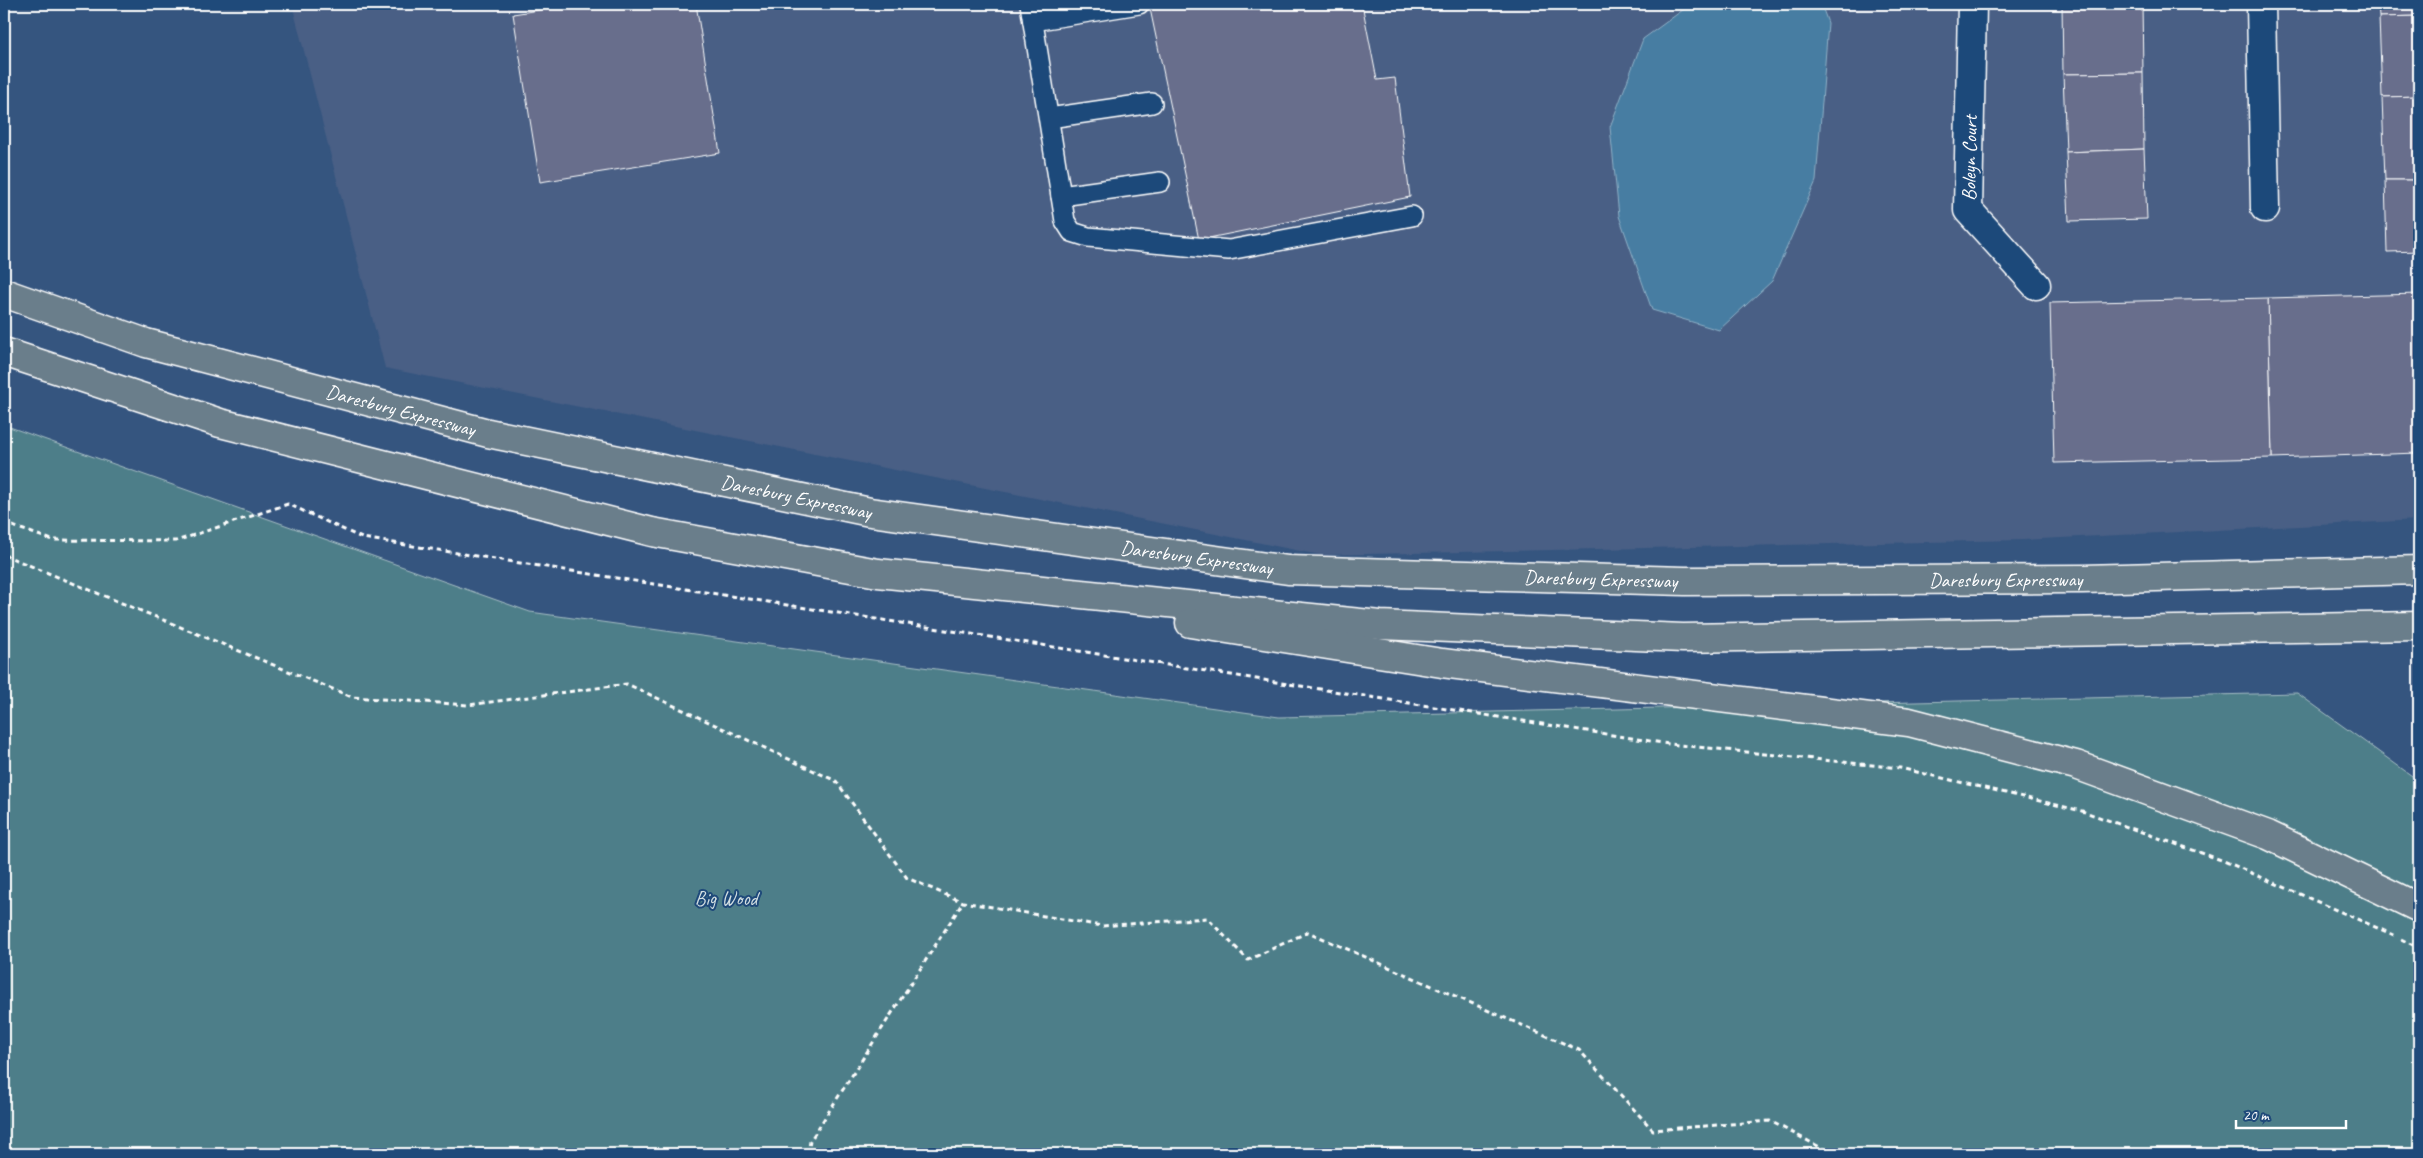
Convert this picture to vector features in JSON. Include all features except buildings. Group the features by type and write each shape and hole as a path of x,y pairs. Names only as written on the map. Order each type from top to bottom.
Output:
{"main road":[{"name":"Daresbury Expressway","path":"4,293 146,343 488,433 870,512 1288,570 1686,581 2083,578 2419,570"},
{"path":"4,352 230,425 652,532 878,573 1442,663 1909,722 2076,765 2259,831 2419,908"},
{"path":"878,573 1380,625 1683,638 2419,626"}],"street":[{"name":"Boleyn Court","path":"1972,4 1968,210 2036,285"},
{"path":"2261,4 2265,208"}],"lane":[{"path":"1139,4 1031,12 1065,221 1072,232 1088,237 1206,249 1249,248 1412,216"},
{"path":"1049,118 1152,103"},
{"path":"1061,196 1160,182"}],"path":[{"path":"4,523 52,540 176,541 288,504 362,538 1670,744 1900,768 2082,811 2224,861 2419,948"},
{"path":"4,555 352,697 468,705 627,684 836,781 907,878 963,902 1102,926 1207,918 1248,960 1308,932 1579,1050 1653,1130 1770,1121 1833,1154"},
{"path":"808,1154 810,1141 963,902"}],"shaded area":[{"path":"292,4 2419,4 2419,520 2023,540 1320,555 385,368"},
{"path":"1691,4 1821,4 1828,23 1816,181 1772,281 1719,330 1652,310 1619,216 1610,127 1643,39"}],"green space":[{"name":"Big Wood","path":"4,425 530,612 1279,717 2297,693 2419,781 2419,1154 4,1154"}]}
